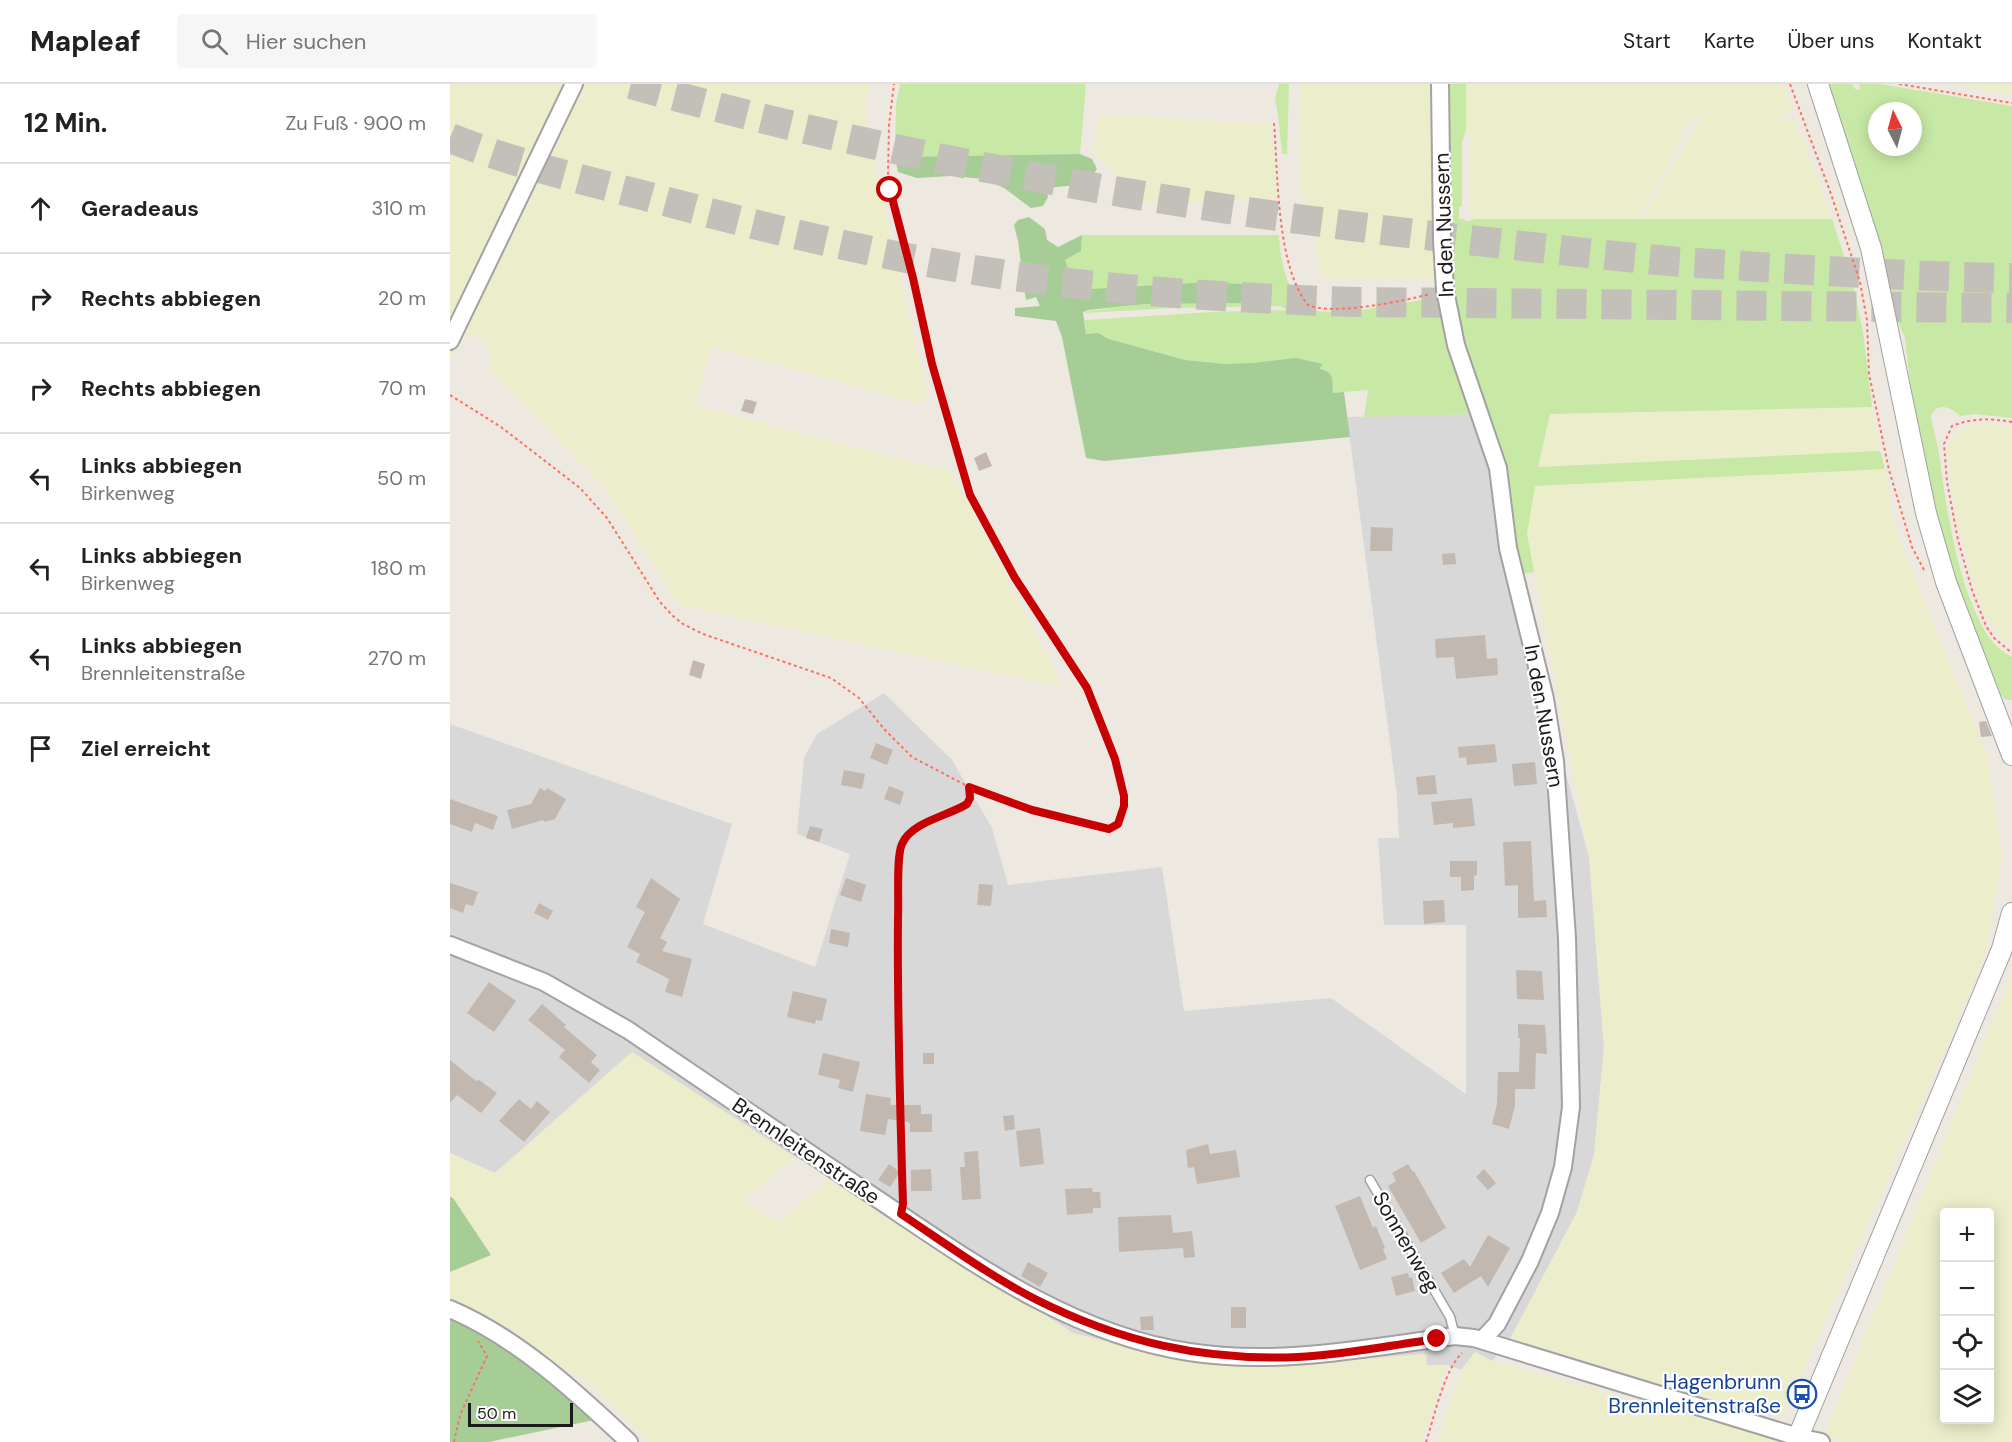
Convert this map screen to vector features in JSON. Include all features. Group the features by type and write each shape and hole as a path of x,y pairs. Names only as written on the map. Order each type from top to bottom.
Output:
{"street":[{"path":"450,341 574,84"},
{"name":"In den Nussern","path":"1440,84 1442,252 1445,290 1456,345 1498,468 1508,548 1545,699 1555,762 1567,938 1570,1107 1563,1167 1550,1213 1530,1261 1497,1324 1482,1340"},
{"path":"1818,84 1871,248 1926,513 1946,582 2012,755"},
{"path":"1797,1439 2002,949 2012,913"},
{"name":"Brennleitenstraße","path":"450,945 528,974 628,1030 972,1262 1034,1298 1108,1330 1168,1348 1237,1357 1298,1357 1455,1336 1482,1340 1797,1439 1821,1442"},
{"path":"450,1309 486,1328 531,1358 589,1405 629,1442"}],"lane":[{"name":"Sonnenweg","path":"1370,1180 1450,1317 1455,1336"}],"path":[{"path":"450,395 501,427 580,488 608,518 660,602 678,620 703,634 811,670 840,683 859,698 912,757 969,787 1032,810 1102,828 1114,828 1118,824 1124,806 1124,796 1115,759 1087,688 1015,578 970,495 932,364 891,198 888,174 889,135 894,84"},
{"path":"1790,84 1831,194 1860,282 1867,320 1869,374 1889,470 1912,547 1931,582 1946,582"},
{"path":"1899,84 2012,103"},
{"path":"1274,123 1286,246 1297,287 1308,305 1323,309 1361,307 1445,290"},
{"path":"2012,422 1980,418 1966,420 1952,426 1944,444 1952,513 1972,590 1986,626 1994,638 2012,653"},
{"path":"901,1214 903,1204 897,997 901,847 906,839 925,823 967,804 970,798 969,787"},
{"path":"454,1442 460,1415 487,1356 477,1340"},
{"path":"1426,1442 1450,1370 1456,1359 1466,1349 1482,1340"}],"shaded area":[{"path":"1474,414 1491,459 1503,545 1589,857 1604,1048 1594,1155 1577,1212 1509,1341 1492,1361 1475,1352 1461,1370 1447,1365 1427,1365 1426,1354 1312,1363 1185,1361 1073,1333 832,1177 795,1157 632,1052 495,1173 450,1153 450,724 732,824 703,924 815,967 850,854 797,834 804,758 817,734 884,693 952,760 992,828 1008,885 1162,867 1184,1011 1331,998 1466,1094 1466,925 1384,925 1378,838 1399,838 1397,796 1347,417"}],"green space":[{"path":"450,84 870,84 865,108 887,221 928,398 916,403 712,347 694,405 951,472 1063,687 679,605 605,488 491,372 487,341 464,334 450,360"},
{"path":"900,84 1086,84 1080,154 895,157 896,104"},
{"path":"1279,84 1289,84 1287,155 1282,153 1275,99"},
{"path":"1299,84 1433,84 1436,280 1323,280 1300,184"},
{"path":"1444,84 1466,84 1466,130 1462,143 1462,206 1459,207 1459,219 1464,219 1466,222 1475,219 1832,219 1852,280 1863,332 1872,407 1550,414 1538,467 1880,451 1885,469 1535,486 1527,534 1534,572 1521,574 1482,410 1451,296"},
{"path":"1466,84 1784,84 1793,110 1777,119 1793,119 1832,219 1641,219 1701,118 1697,117 1679,137 1683,138 1637,219 1475,219 1472,217 1470,207 1470,136 1466,130"},
{"path":"1829,84 1852,84 1856,90 1860,89 1859,84 1880,84 2012,106 2012,418 1975,414 1960,416 1944,407 1936,409 1931,417 1961,571 1977,616 1988,636 1993,643 2012,657 2012,700 2005,699 2001,695 1974,635 1955,584 1928,479 1910,383 1905,338 1896,318 1897,303 1893,302 1876,235"},
{"path":"1949,84 2012,84 2012,95"},
{"path":"1100,114 1271,124 1278,198 1118,206 1114,170 1092,152"},
{"path":"1080,154 1092,159 1097,169 1088,181 1046,188 1048,197 1043,206 1031,208 1004,188 984,179 952,176 917,178 898,172 895,157"},
{"path":"1029,217 1045,229 1047,240 1058,247 1082,235 1081,251 1065,260 1075,290 1209,282 1259,285 1264,303 1145,304 1088,310 1083,312 1086,334 1098,333 1109,339 1185,360 1225,364 1296,358 1323,364 1319,369 1330,374 1333,393 1344,392 1350,437 1104,461 1086,458 1062,337 1056,321 1015,316 1015,308 1040,306 1036,297 1026,300 1014,225 1018,220"},
{"path":"1082,235 1279,235 1282,263 1288,283 1298,299 1305,306 1314,310 1345,311 1427,299 1434,300 1440,306 1474,414 1364,417 1368,390 1333,393 1318,369 1322,364 1225,364 1185,360 1109,339 1098,333 1086,334 1085,320 1287,310 1280,306 1083,312 1143,304 1264,303 1259,285 1209,282 1075,291 1065,260 1081,251"},
{"path":"1872,407 1880,451 1538,467 1550,414"},
{"path":"1970,425 2012,426 2012,642 1999,636 1985,614 1977,593 1955,510 1947,448 1955,434"},
{"path":"1885,469 1897,535 1987,755 2002,859 1983,962 1782,1419 1509,1341 1577,1212 1594,1155 1604,1048 1589,857 1527,534 1535,486"},
{"path":"2012,973 2012,1442 1845,1442 1830,1439 1825,1434"},
{"path":"632,1052 795,1157 744,1200 778,1223 832,1177 1073,1333 1185,1361 1312,1363 1426,1354 1427,1365 1447,1365 1421,1442 650,1442 594,1386 450,1297 450,1272 491,1255 453,1198 450,1197 450,1153 495,1173"},
{"path":"450,1197 453,1198 491,1255 450,1272"},
{"path":"450,1302 594,1420 489,1442 450,1442"},
{"path":"1475,1352 1492,1361 1777,1439 1776,1442 1437,1442 1461,1370"}],"building":[{"path":"745,399 757,402 753,414 741,411"},
{"path":"986,452 992,466 979,471 974,458"},
{"path":"1371,527 1393,528 1392,551 1370,551"},
{"path":"1455,553 1456,564 1443,565 1442,554"},
{"path":"1485,635 1487,659 1497,658 1498,675 1456,679 1454,657 1436,658 1435,639"},
{"path":"693,660 705,664 701,679 689,675"},
{"path":"1986,721 1992,736 1981,737 1979,722"},
{"path":"876,743 893,750 887,765 870,758"},
{"path":"1495,744 1497,762 1467,765 1466,757 1459,758 1458,747"},
{"path":"1535,762 1537,784 1514,786 1512,764"},
{"path":"844,770 865,774 862,789 841,785"},
{"path":"1435,775 1437,794 1418,795 1416,777"},
{"path":"889,786 904,792 900,805 884,799"},
{"path":"540,788 545,791 547,788 566,799 555,819 512,829 507,810 531,804"},
{"path":"1472,798 1475,826 1453,828 1453,823 1434,825 1431,802"},
{"path":"450,799 498,816 493,830 475,823 472,832 450,824"},
{"path":"810,826 823,829 819,842 806,838"},
{"path":"1531,841 1534,901 1546,900 1547,917 1518,918 1518,885 1505,886 1503,842"},
{"path":"1450,861 1477,861 1474,890 1461,891 1461,877 1450,877"},
{"path":"651,878 680,899 660,938 667,942 662,951 692,959 682,997 665,992 669,979 636,962 640,954 627,947 645,912 636,907"},
{"path":"846,878 866,885 861,902 840,895"},
{"path":"450,883 478,892 473,906 466,904 463,913 450,908"},
{"path":"979,884 993,885 991,906 977,905"},
{"path":"1444,900 1445,922 1424,924 1423,901"},
{"path":"539,903 553,911 548,920 534,913"},
{"path":"831,929 850,933 848,947 829,943"},
{"path":"1516,970 1542,971 1544,1000 1517,999"},
{"path":"489,982 516,1001 494,1032 467,1013"},
{"path":"793,991 827,999 822,1021 816,1020 815,1024 787,1017"},
{"path":"542,1004 566,1025 564,1027 597,1055 591,1062 600,1070 589,1083 559,1057 565,1050 528,1020"},
{"path":"1518,1024 1545,1025 1547,1054 1536,1053 1535,1089 1515,1089 1515,1106 1509,1129 1492,1124 1497,1104 1498,1072 1519,1072"},
{"path":"823,1053 860,1062 853,1092 838,1088 840,1080 818,1075"},
{"path":"923,1053 934,1053 934,1064 923,1064"},
{"path":"450,1060 476,1081 479,1080 497,1093 481,1113 457,1095 450,1103"},
{"path":"866,1094 891,1098 890,1105 921,1105 921,1114 932,1114 932,1132 910,1132 908,1122 888,1119 885,1135 860,1131"},
{"path":"519,1099 531,1109 537,1101 550,1112 524,1142 499,1121"},
{"path":"1014,1115 1015,1129 1005,1131 1003,1116"},
{"path":"1040,1128 1044,1164 1020,1167 1016,1131"},
{"path":"1208,1144 1210,1154 1236,1150 1240,1177 1197,1184 1194,1167 1188,1168 1186,1150"},
{"path":"978,1151 981,1199 962,1200 960,1167 965,1167 964,1152"},
{"path":"889,1164 900,1172 890,1187 878,1180"},
{"path":"1408,1164 1446,1228 1421,1243 1388,1186 1396,1181 1392,1173"},
{"path":"931,1169 932,1191 911,1191 911,1170"},
{"path":"1484,1169 1496,1183 1488,1190 1476,1177"},
{"path":"1092,1188 1093,1192 1100,1192 1101,1208 1093,1208 1093,1213 1067,1215 1065,1189"},
{"path":"1360,1196 1373,1228 1376,1226 1387,1259 1360,1270 1335,1206"},
{"path":"1171,1215 1173,1233 1192,1231 1195,1257 1184,1258 1183,1248 1119,1252 1118,1217"},
{"path":"1488,1235 1510,1248 1488,1287 1481,1276 1454,1293 1441,1273 1464,1259 1470,1267"},
{"path":"1028,1262 1048,1273 1040,1287 1021,1276"},
{"path":"1408,1273 1409,1278 1412,1277 1415,1291 1396,1296 1391,1277"},
{"path":"1231,1307 1246,1307 1246,1328 1231,1328"},
{"path":"1153,1316 1154,1330 1141,1330 1140,1317"}],"tunnel":[{"path":"631,84 736,112 948,160 1055,181 1271,215 1379,230 1661,260 1949,277 2012,278"},
{"path":"450,138 547,170 794,234 944,265 1098,286 1201,295 1356,302 2012,308"}],"place":[{"name":"Hagenbrunn Brennleitenstraße","path":"1802,1394"}],"route":[{"path":"890,190 916,290 932,364 970,495 1015,578 1087,688 1115,759 1125,801 1118,824 1109,829 1032,810 969,787 970,798 967,804 925,823 902,844 899,877 897,997 903,1204 901,1214 972,1262 1034,1298 1091,1324 1168,1348 1248,1358 1298,1357 1437,1339"}]}
